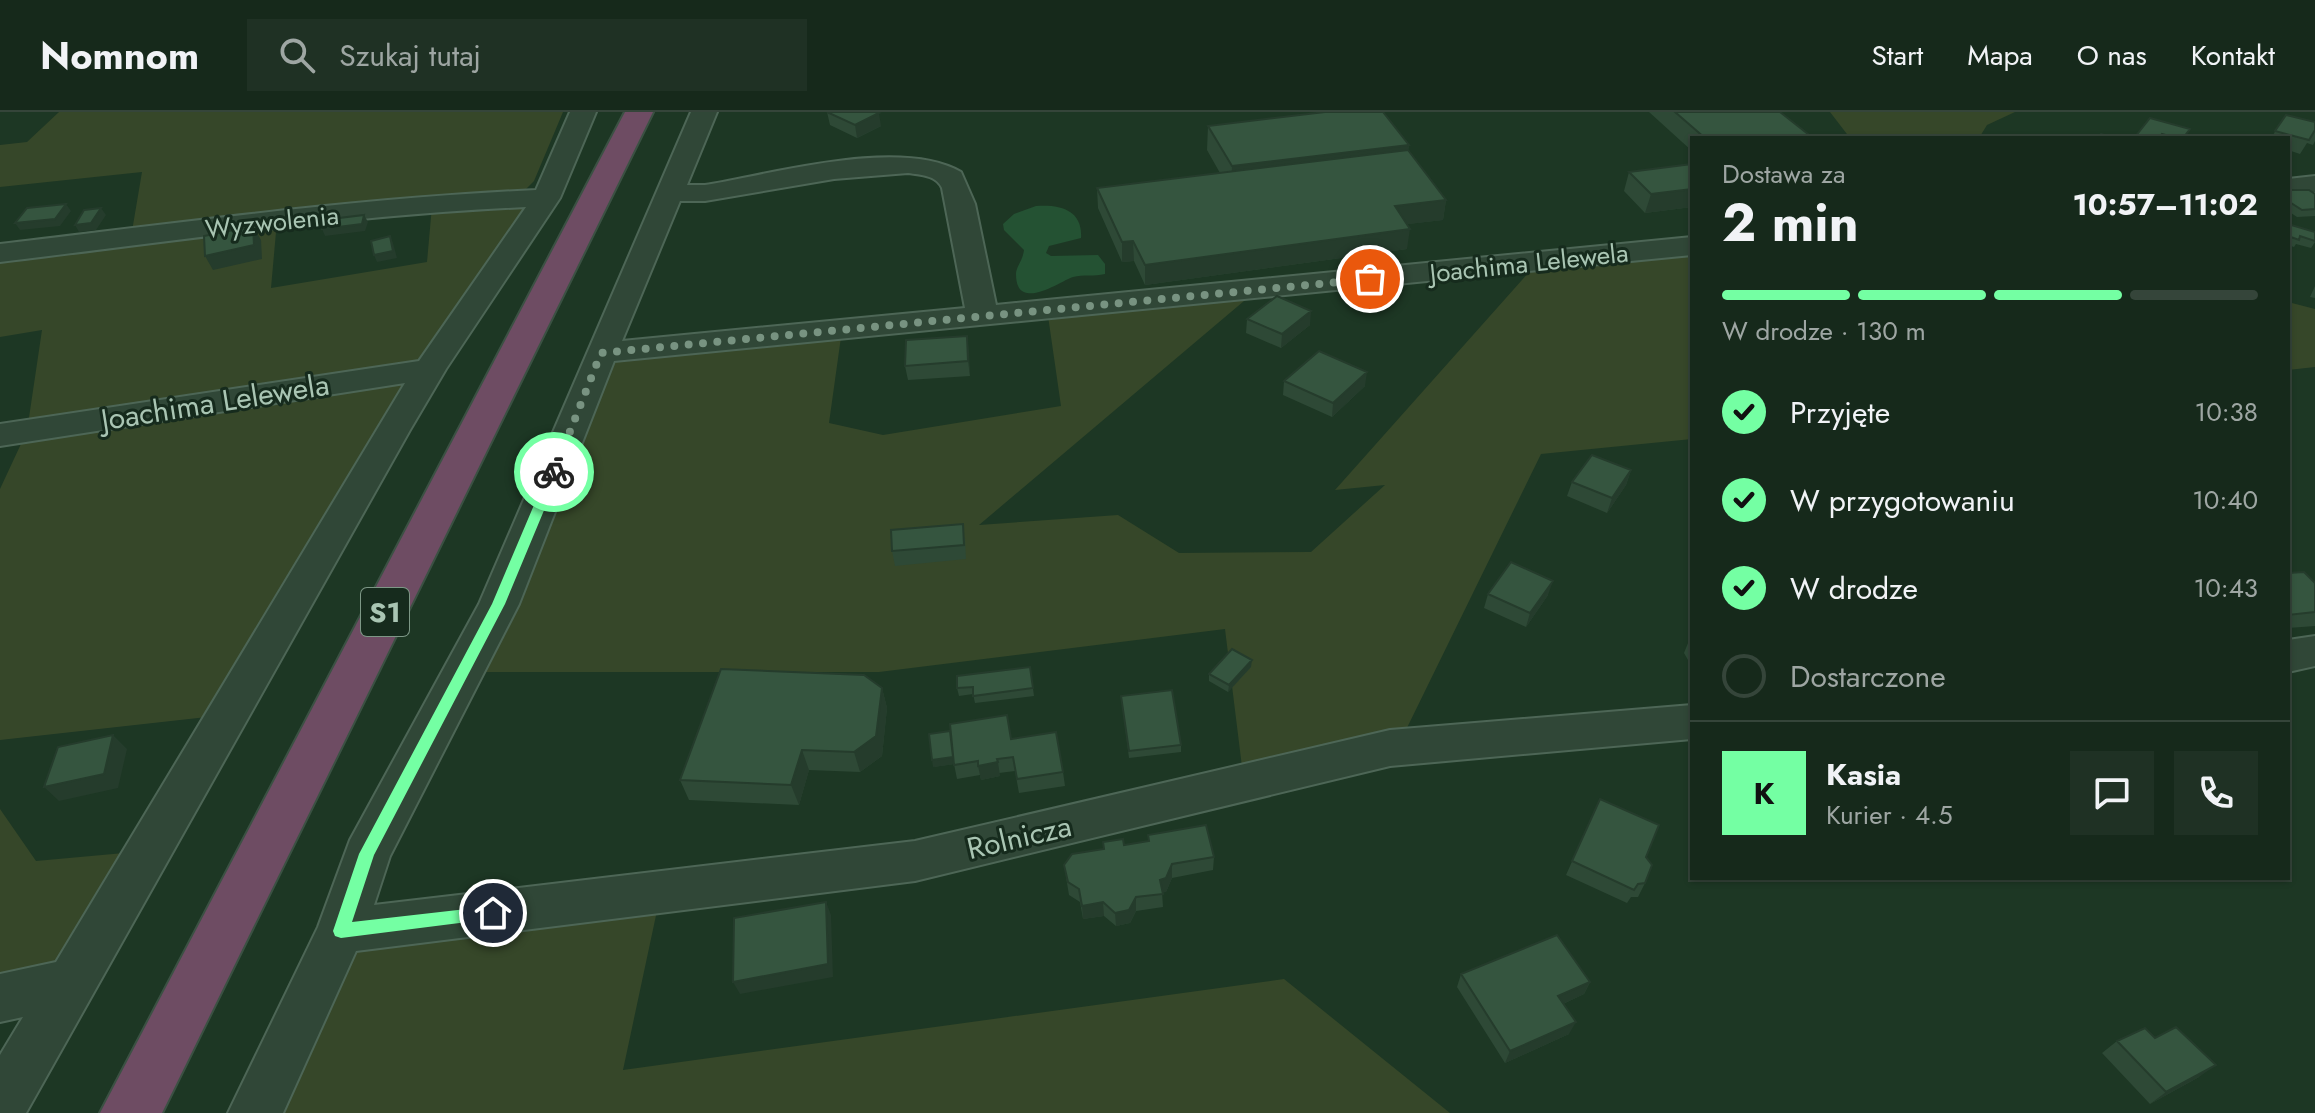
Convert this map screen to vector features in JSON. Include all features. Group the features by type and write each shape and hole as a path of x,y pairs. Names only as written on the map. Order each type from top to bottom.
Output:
{"highway":[{"name":"S1","path":"130,1113 639,112"}],"street":[{"path":"0,1106 430,369 546,198 583,112"},
{"path":"255,1113 341,931 367,854 499,604 704,112"},
{"path":"669,191 704,193 807,174 879,167 926,166 941,170 951,177 959,198 982,315"},
{"path":"2290,187 2315,184"},
{"name":"Wyzwolenia","path":"0,253 476,201 546,198"},
{"name":"Joachima Lelewela","path":"601,353 1690,246"},
{"name":"Joachima Lelewela","path":"0,435 430,369"},
{"path":"2290,656 2315,651"},
{"name":"Rolnicza","path":"341,931 915,861 1390,748 1690,722"},
{"path":"0,998 69,983"}],"shaded area":[{"path":"59,112 563,112 534,181 520,195 546,198 225,715 0,740 0,489 27,431 42,330 0,337 0,253 131,237 142,172 0,187 0,145 27,142","holes":["432,206 427,262 271,288 277,221"]},
{"path":"1830,112 2015,112 1987,125 1980,136 1848,136"},
{"path":"1036,206 1053,206 1068,211 1074,215 1081,229 1081,238 1049,246 1046,253 1051,256 1098,255 1105,264 1105,274 1077,276 1040,292 1023,292 1018,286 1016,274 1024,250 1004,230 1003,224 1014,214"},
{"path":"1690,246 1690,439 1541,454 1402,738 1244,783 1225,629 879,672 463,672 610,364 624,359 841,337 829,423 883,435 1061,406 1047,309 1257,290 979,525 1118,515 1179,553 1311,552 1385,485 1335,490 1538,262"},
{"path":"2290,303 2315,309 2315,367 2290,370"},
{"path":"0,809 36,861 146,851 69,983 0,998"},
{"path":"661,892 623,1070 1284,979 1450,1113 255,1113 341,931"}],"building":[{"path":"827,112 875,112 879,113 855,125"},
{"path":"1325,112 1383,112 1409,145 1232,166 1208,126"},
{"path":"1675,112 1780,112 1810,136 1703,136"},
{"path":"2286,115 2315,122 2315,130 2309,140 2275,131"},
{"path":"2150,118 2190,129 2185,136 2136,136"},
{"path":"1408,150 1446,200 1395,206 1410,229 1145,265 1133,241 1122,242 1097,188"},
{"path":"1690,164 1690,189 1651,194 1629,172"},
{"path":"2290,190 2309,190 2315,194 2315,209 2302,210 2290,202"},
{"path":"66,204 55,219 15,223 27,208"},
{"path":"101,208 91,223 75,225 84,210"},
{"path":"364,215 362,224 322,229 323,220"},
{"path":"2290,225 2315,232 2315,241 2300,236 2299,240 2290,237"},
{"path":"253,226 254,245 205,256 204,236"},
{"path":"390,236 393,251 374,255 371,241"},
{"path":"1277,296 1311,311 1282,334 1247,319"},
{"path":"967,336 968,361 905,366 906,340"},
{"path":"1319,351 1367,372 1333,403 1284,381"},
{"path":"1592,455 1631,470 1612,498 1572,482"},
{"path":"963,524 964,545 892,551 891,530"},
{"path":"1511,562 1553,581 1530,613 1488,594"},
{"path":"2304,572 2315,583 2315,612 2290,615 2290,573"},
{"path":"1232,649 1252,660 1229,685 1209,674"},
{"path":"1030,667 1033,688 973,696 973,687 957,688 957,676"},
{"path":"721,669 864,675 882,688 876,736 854,752 802,750 791,785 680,780"},
{"path":"1172,690 1181,745 1129,751 1121,696"},
{"path":"1007,715 1011,739 1056,732 1063,772 1017,779 1013,757 978,766 978,761 954,765 950,724"},
{"path":"950,731 953,757 932,760 929,734"},
{"path":"113,735 104,774 44,787 58,747"},
{"path":"1600,799 1659,825 1646,857 1652,865 1645,883 1638,884 1634,890 1572,861"},
{"path":"1206,825 1214,857 1172,864 1166,878 1160,880 1163,894 1136,897 1129,910 1115,913 1103,902 1082,906 1079,889 1068,882 1064,865 1072,854 1104,849 1103,842 1123,839 1124,845 1149,841 1148,835"},
{"path":"826,902 828,964 733,982 734,918"},
{"path":"1557,935 1590,982 1558,996 1576,1022 1510,1051 1461,974"},
{"path":"2176,1027 2216,1065 2166,1092 2117,1041 2145,1028 2155,1038"}],"way so far":[{"path":"554,472 601,353 1370,279"}],"route":[{"path":"493,913 341,931 367,854 499,604 554,472"}]}
